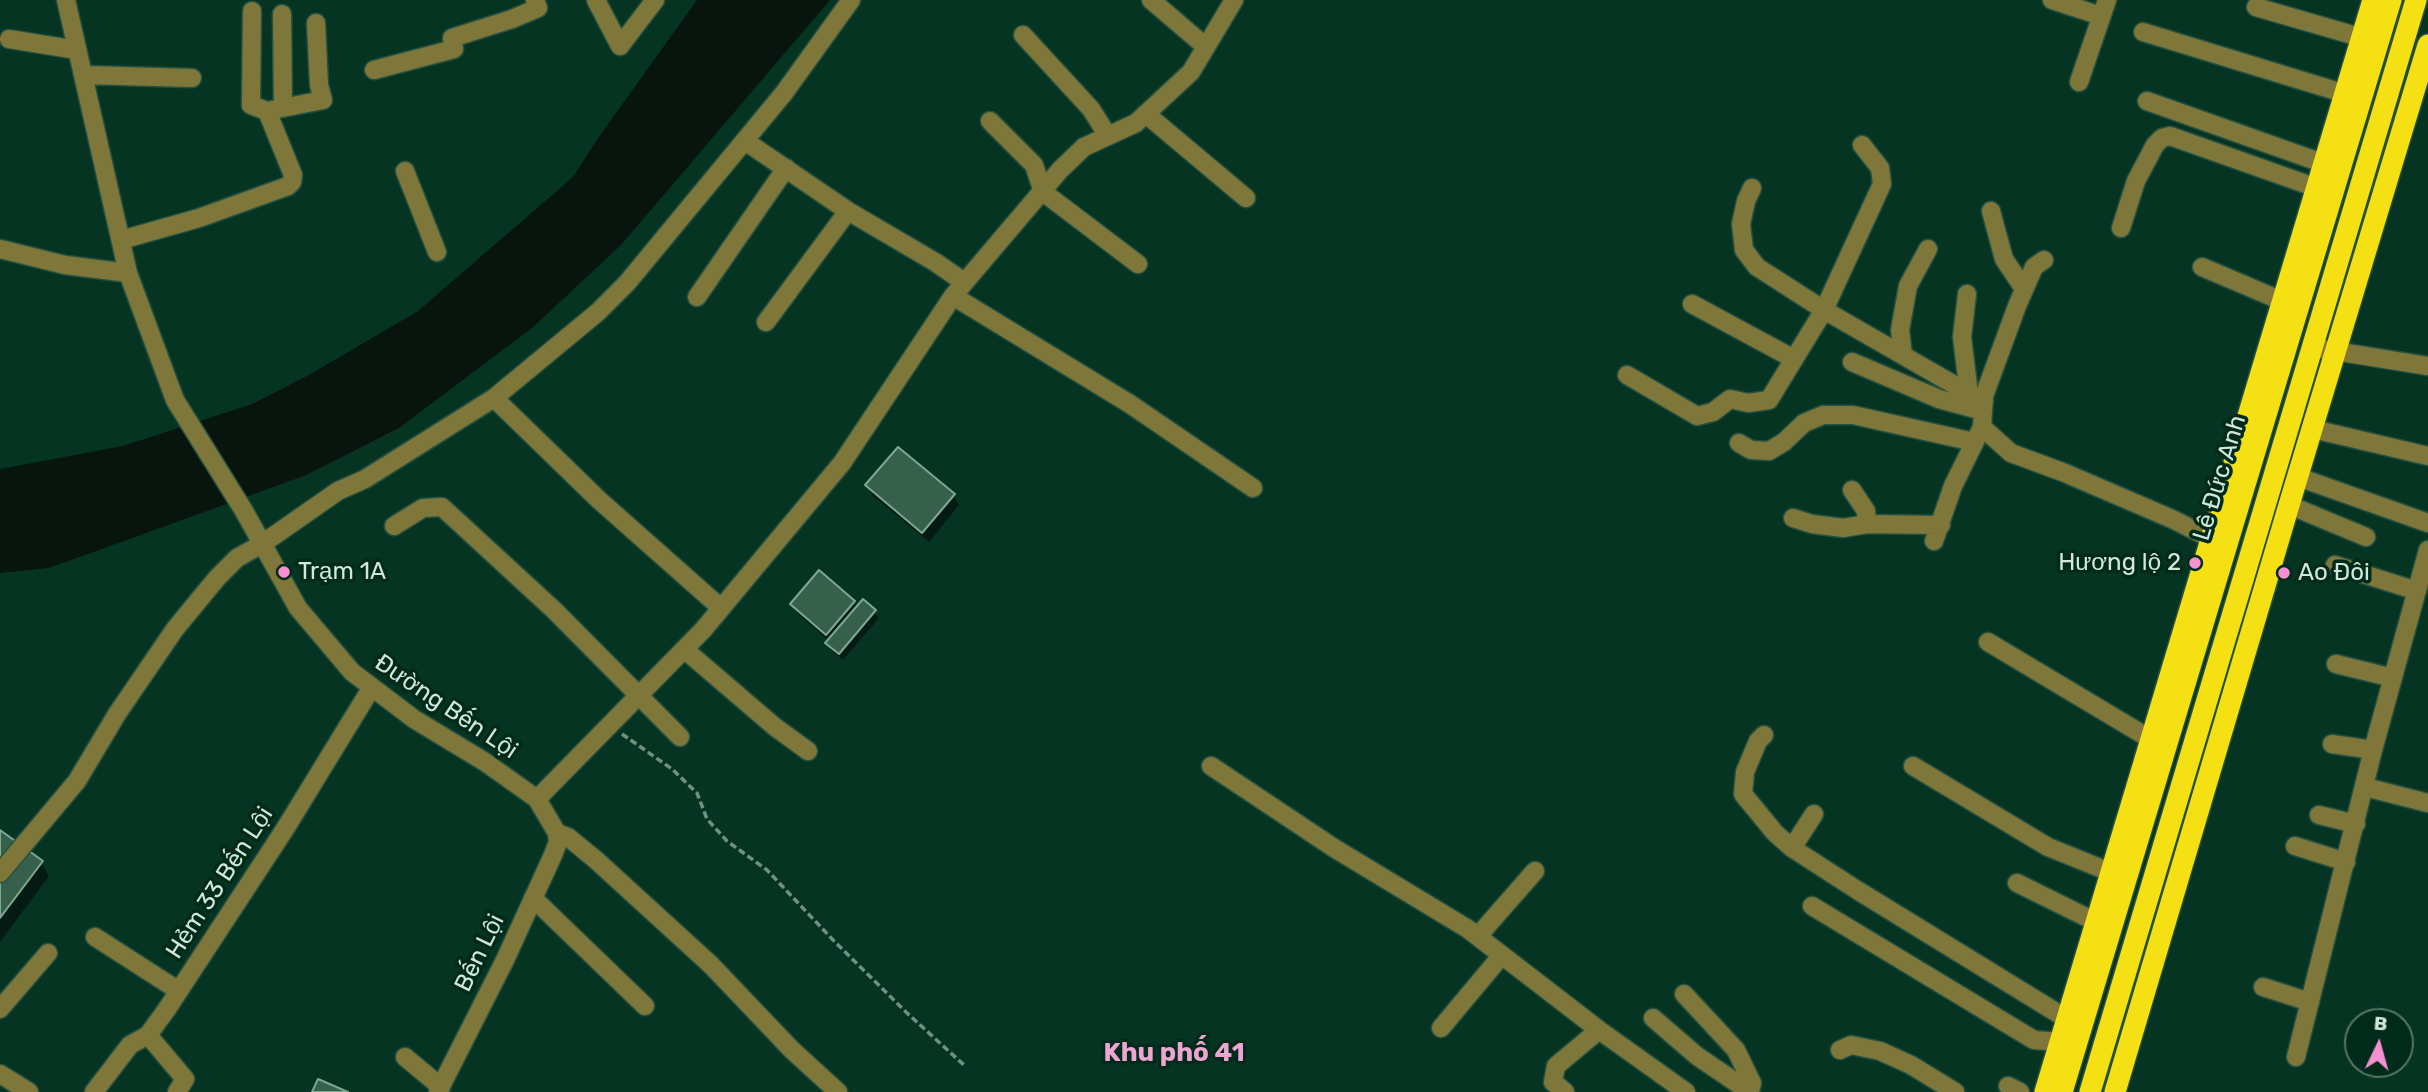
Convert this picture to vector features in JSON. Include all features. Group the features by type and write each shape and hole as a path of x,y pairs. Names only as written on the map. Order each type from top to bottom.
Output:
{"highway":[{"name":"Lê Đức Anh","path":"2062,1092 2219,543 2282,301 2373,0"},
{"name":"Lê Đức Anh","path":"2045,1092 2110,872 2219,543 2391,0"},
{"name":"Lê Đức Anh","path":"2090,1092 2416,0"},
{"path":"2115,1092 2428,45"}],"street":[{"name":"Đường Bến Lội","path":"66,0 128,272 175,400 184,416 244,511 298,608 352,672 414,719 485,762 537,799 557,833"},
{"path":"374,70 454,49 452,38 538,8 535,0"},
{"path":"596,0 620,46 655,0"},
{"path":"0,873 77,781 117,714 175,629 217,578 237,558 262,544 338,491 365,478 494,398 598,312 627,283 784,93 851,0"},
{"path":"1151,0 1206,47"},
{"path":"537,799 703,630 842,463 959,289 1060,170 1084,148 1136,123 1191,72 1234,0"},
{"path":"2052,0 2104,8 2079,82"},
{"path":"2256,7 2363,38"},
{"path":"252,11 251,105 275,109 323,100 319,85 316,23"},
{"path":"121,240 199,218 265,195 292,182 293,175 275,109 282,14"},
{"path":"2143,32 2346,94"},
{"path":"1023,35 1091,109 1108,136"},
{"path":"9,39 77,50"},
{"path":"85,75 192,78"},
{"path":"2147,101 2325,164"},
{"path":"1146,114 1246,198"},
{"path":"990,121 1034,165 1042,192 1138,264"},
{"path":"2121,228 2136,181 2155,145 2162,138 2170,136 2317,188"},
{"path":"745,141 848,211 935,262 959,289 1253,488"},
{"path":"1627,375 1697,416 1713,412 1730,399 1748,402 1769,400 1824,310 1882,184 1880,168 1862,145"},
{"path":"697,297 786,169"},
{"path":"405,171 437,252"},
{"path":"1752,188 1741,224 1744,250 1757,267 1824,310 1903,355 1978,415 2011,453 2160,514 2219,543"},
{"path":"766,322 848,211"},
{"path":"1991,211 2004,259 2024,289"},
{"path":"0,249 65,265 128,272"},
{"path":"1903,355 1900,330 1908,286 1928,249"},
{"path":"1793,518 1812,524 1843,528 1867,524 1938,533 1984,396 2024,289 2034,267 2044,260"},
{"path":"2202,267 2282,301"},
{"path":"1967,294 1962,337 1978,415"},
{"path":"1692,304 1794,359"},
{"path":"2312,347 2428,366"},
{"path":"1852,362 1978,415"},
{"path":"494,398 599,500 721,608"},
{"path":"1739,443 1751,450 1769,452 1784,442 1804,422 1824,415 1978,415"},
{"path":"2313,429 2428,456"},
{"path":"2298,477 2428,523"},
{"path":"1852,490 1866,511 1867,524"},
{"path":"2289,505 2365,537"},
{"path":"394,526 423,508 442,507 554,610 680,737"},
{"path":"2295,1057 2373,750 2428,550"},
{"path":"2335,565 2417,591"},
{"path":"1988,642 2152,740"},
{"path":"684,649 807,751"},
{"path":"2336,664 2393,678"},
{"name":"Hẻm 33 Bến Lội","path":"94,1092 130,1045 148,1035 179,991 285,829 372,687"},
{"path":"1764,735 1758,741 1745,772 1743,794 1775,833 1792,848 1930,936 2067,1019"},
{"path":"2332,744 2373,750"},
{"path":"1211,766 1334,848 1478,936 1599,1030 1686,1092"},
{"path":"1913,766 2048,846 2110,872"},
{"path":"2365,787 2428,803"},
{"path":"1792,848 1814,814"},
{"path":"2319,815 2356,824"},
{"path":"557,833 568,837 596,860 701,957 792,1050 838,1092"},
{"name":"Bến Lội","path":"439,1089 505,960 553,855 558,842 557,833"},
{"path":"2295,846 2346,862"},
{"path":"1478,936 1535,871"},
{"path":"2017,883 2096,922"},
{"path":"533,898 645,1006"},
{"path":"1812,906 2034,1040 2061,1042"},
{"path":"95,937 179,991"},
{"path":"0,1009 48,953"},
{"path":"1441,1028 1502,955"},
{"path":"2263,987 2310,1002"},
{"path":"1653,1018 1697,1056 1750,1092 1752,1083 1736,1050 1684,994"},
{"path":"1566,1092 1553,1082 1556,1066 1599,1030"},
{"path":"148,1035 185,1079 177,1092"},
{"path":"1840,1050 1851,1045 1880,1051 1911,1065 1955,1092"},
{"path":"405,1057 439,1089"},
{"path":"0,1074 19,1090"}],"path":[{"path":"610,724 681,777 697,793 707,819 727,841 767,870 870,977 964,1065"}],"shaded area":[{"path":"697,0 830,0 621,245 532,328 399,428 304,476 49,568 0,573 0,469 123,446 252,404 309,375 418,311 573,177"}],"building":[{"path":"898,447 955,494 922,533 865,485"},
{"path":"819,570 855,601 826,635 790,604"},
{"path":"863,599 876,610 839,654 825,643"},
{"path":"0,830 43,861 0,918"},
{"path":"318,1079 348,1092 312,1092"}],"place":[{"name":"Hương lộ 2","path":"2195,563"},
{"name":"Trạm 1A","path":"284,572"},
{"name":"Ao Đôi","path":"2284,573"}],"district":[{"name":"Khu phố 41","path":"1174,1053"}]}
